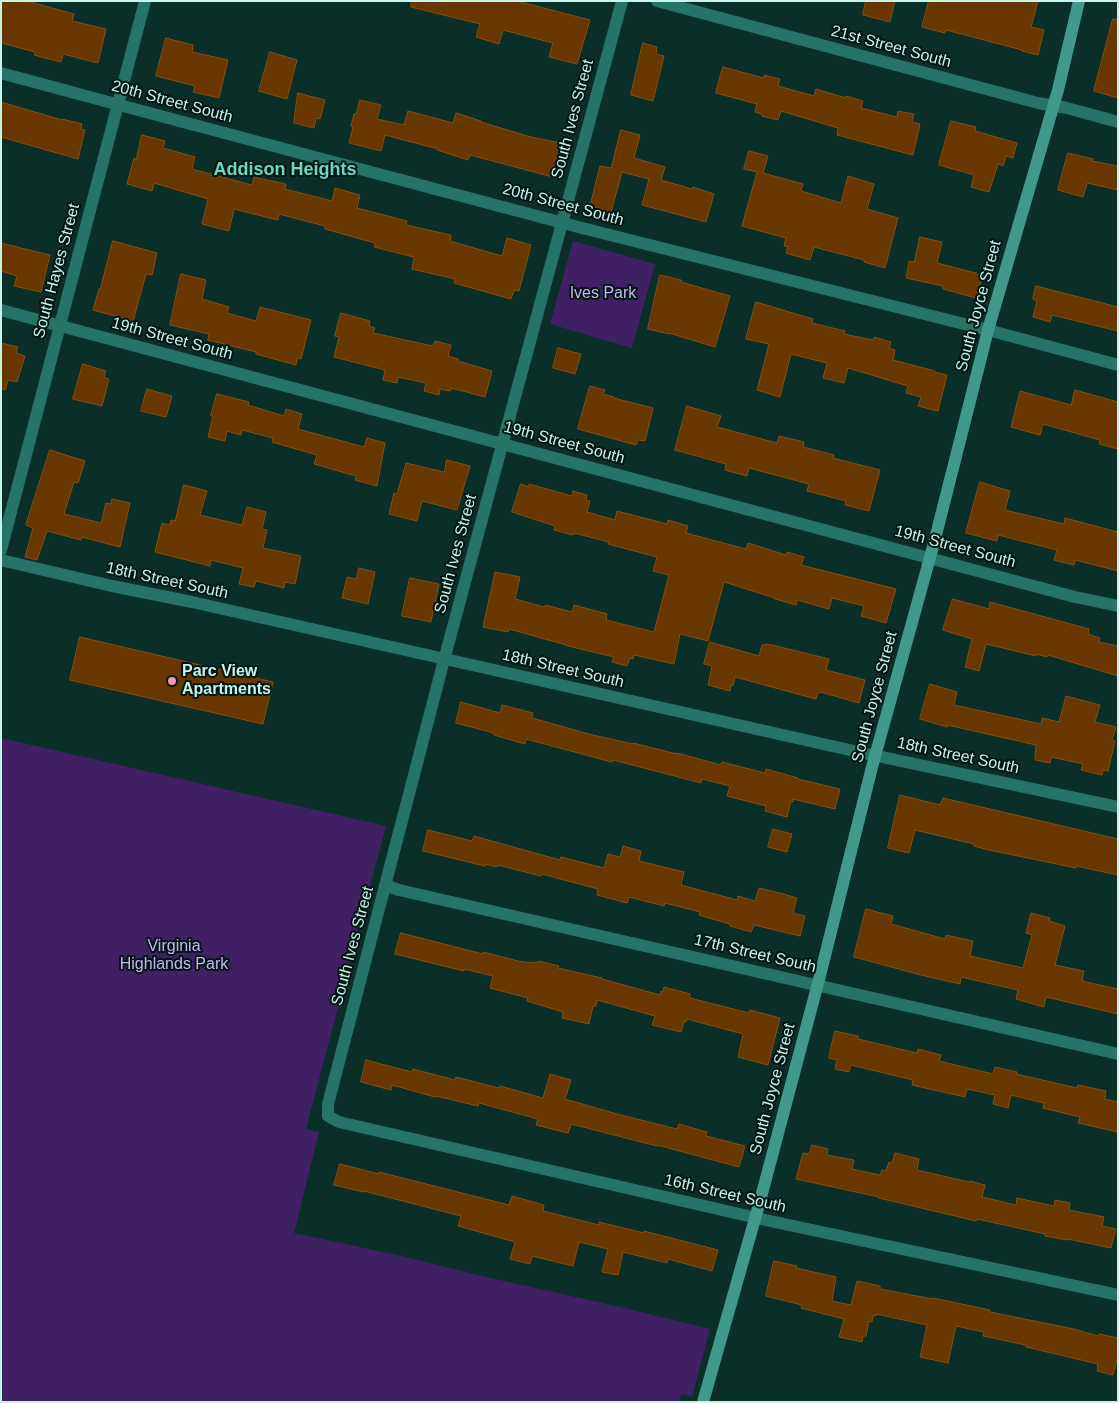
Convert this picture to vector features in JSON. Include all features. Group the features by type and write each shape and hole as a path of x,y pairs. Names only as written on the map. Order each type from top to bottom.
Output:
{"street":[{"name":"South Hayes Street","path":"1,550 145,1"},
{"name":"South Ives Street","path":"328,1116 328,1104 444,660 622,1"},
{"name":"21st Street South","path":"657,1 1028,101 1067,108 1118,122"},
{"name":"South Joyce Street","path":"703,1402 756,1217 988,330 1053,106 1079,1"},
{"name":"20th Street South","path":"1,73 562,222 988,330 1118,365"},
{"name":"19th Street South","path":"1,310 1118,606"},
{"name":"18th Street South","path":"1,560 444,660 1118,808"},
{"name":"17th Street South","path":"385,885 1118,1054"},
{"name":"16th Street South","path":"328,1116 339,1122 756,1217 1118,1295"}],"green space":[{"name":"Ives Park","path":"573,241 655,264 632,348 550,324"},
{"name":"Virginia Highlands Park","path":"1,738 386,826 306,1129 319,1132 294,1233 397,1255 710,1329 692,1397 681,1394 679,1402 1,1402"}],"building":[{"path":"1,1 27,1 74,14 72,21 106,29 98,63 63,54 61,62 34,55 35,52 1,43"},
{"path":"412,1 517,1 590,20 577,64 549,57 553,43 503,30 499,44 476,37 480,24 411,7"},
{"path":"866,1 895,1 890,22 863,15"},
{"path":"929,1 1038,1 1031,27 1044,30 1038,55 946,30 945,33 922,27"},
{"path":"1113,19 1118,19 1118,98 1094,91"},
{"path":"166,38 193,45 192,52 228,60 219,98 193,92 195,86 156,76"},
{"path":"643,43 657,47 656,54 664,56 653,101 631,95"},
{"path":"270,52 297,60 287,99 259,91"},
{"path":"723,67 764,78 764,75 780,79 778,86 814,96 816,89 846,98 846,96 863,101 861,108 897,117 898,111 914,114 912,122 920,124 913,155 837,135 838,128 781,111 778,120 762,116 762,114 755,112 757,104 716,93"},
{"path":"298,93 325,100 320,119 316,118 314,128 294,123"},
{"path":"360,100 381,105 377,119 404,125 408,111 453,123 456,113 531,137 561,143 553,177 470,155 468,160 438,149 385,135 381,151 349,143 354,114 356,114"},
{"path":"1,102 82,124 81,129 85,130 78,159 1,137"},
{"path":"951,121 976,127 975,131 1017,143 1013,158 1006,156 1003,166 998,164 989,192 971,187 974,175 939,165"},
{"path":"621,130 640,135 634,158 665,167 661,180 714,194 706,222 642,205 649,179 622,172 611,212 590,206 600,166 611,168"},
{"path":"142,135 165,141 163,148 195,157 192,169 252,185 254,177 286,184 285,189 332,201 335,188 360,195 357,208 407,221 406,225 451,235 450,241 502,256 507,238 531,245 519,291 514,290 511,299 454,283 455,279 412,269 414,257 374,247 375,243 325,229 325,226 279,214 278,220 234,209 229,231 202,224 208,199 154,183 152,191 127,184"},
{"path":"749,151 768,156 763,173 803,184 801,191 841,203 848,176 874,184 867,209 898,218 885,268 864,262 864,260 814,247 810,260 786,253 788,247 784,246 786,238 742,226 757,172 744,169"},
{"path":"1068,153 1093,159 1092,161 1118,166 1118,190 1087,183 1083,197 1058,190"},
{"path":"920,237 942,242 937,263 983,275 976,298 943,289 943,286 906,278 909,261 914,262"},
{"path":"113,241 157,253 152,275 146,274 133,321 93,310"},
{"path":"1,243 50,255 41,292 14,286 17,276 1,271"},
{"path":"181,274 206,280 202,299 229,307 227,313 256,321 260,307 311,320 301,359 297,358 296,365 256,354 256,352 208,340 209,334 170,325"},
{"path":"660,275 730,296 715,347 669,333 648,329"},
{"path":"1036,286 1118,307 1118,331 1052,315 1050,322 1033,317 1037,301 1033,299"},
{"path":"756,302 813,319 812,323 845,331 844,334 873,340 874,337 891,342 889,348 895,350 893,360 947,375 938,411 918,406 921,397 906,393 908,386 848,368 844,383 823,378 827,363 791,354 780,397 757,390 769,344 746,339"},
{"path":"341,313 370,321 369,326 375,328 373,333 433,346 435,341 451,345 448,356 458,359 458,361 492,371 485,397 451,388 450,391 440,389 439,395 424,391 426,383 398,377 397,383 383,380 385,370 334,357 339,337 335,336"},
{"path":"1,343 18,347 16,353 25,356 17,382 8,380 5,390 1,389"},
{"path":"558,348 581,354 575,374 553,368"},
{"path":"83,364 106,371 104,377 109,379 102,406 73,399"},
{"path":"590,386 605,390 603,394 614,398 653,408 645,441 638,440 636,445 578,429"},
{"path":"147,389 172,396 166,417 141,411"},
{"path":"1075,390 1118,402 1118,449 1099,444 1100,440 1043,424 1040,435 1011,427 1020,391 1071,405"},
{"path":"217,394 249,402 248,405 284,416 286,409 302,414 298,429 364,447 367,438 385,443 377,486 355,480 356,476 314,464 317,455 272,442 273,438 242,430 241,435 227,431 225,441 208,437"},
{"path":"687,406 721,416 717,427 777,443 779,436 804,442 803,447 834,455 833,458 880,470 869,511 845,505 846,501 807,491 809,484 749,468 747,476 725,470 726,464 675,450"},
{"path":"50,450 85,461 78,483 74,482 64,514 101,523 106,503 111,504 112,499 130,503 120,547 82,537 81,540 47,531 37,560 25,557 33,528 26,525"},
{"path":"447,460 470,466 457,510 422,501 417,521 389,514 394,493 397,494 406,463 444,472"},
{"path":"980,482 1010,491 1005,510 1064,524 1065,518 1118,532 1118,571 1075,560 1074,565 1054,560 1057,550 998,535 997,541 966,533"},
{"path":"521,484 529,487 529,484 572,496 573,491 587,495 586,500 590,501 587,512 615,520 617,511 667,524 668,520 688,526 686,533 746,549 748,543 786,555 787,552 804,557 801,565 896,589 886,623 861,616 864,606 832,598 829,609 797,600 796,605 724,582 708,641 680,634 674,664 634,655 633,659 630,658 627,666 612,662 614,657 509,629 508,632 483,627 495,572 520,577 515,599 572,612 574,605 607,614 606,620 654,632 669,575 653,571 657,557 608,544 609,542 554,530 555,526 512,512"},
{"path":"184,485 207,491 200,515 242,525 247,507 266,512 262,529 267,530 263,548 301,556 295,584 285,582 284,588 256,581 254,587 239,584 243,568 211,560 210,566 155,552 162,523 170,525 171,520 175,521"},
{"path":"359,568 375,572 368,604 342,598 347,577 356,579"},
{"path":"410,578 439,584 431,622 402,616"},
{"path":"953,599 989,609 990,602 1089,629 1088,634 1100,638 1099,642 1118,646 1118,676 1048,655 1047,657 1036,654 1036,656 986,644 979,671 965,667 972,639 943,630"},
{"name":"Parc View Apartments","path":"80,637 273,682 263,724 70,680"},
{"path":"710,642 759,656 762,645 768,644 829,659 826,670 865,680 859,703 820,692 816,699 735,677 730,691 708,685 712,666 704,664"},
{"path":"930,684 957,692 954,705 1041,724 1042,718 1059,722 1066,696 1100,705 1095,722 1116,727 1112,740 1115,741 1108,771 1103,770 1102,775 1081,770 1083,764 1051,757 1050,763 1035,760 1036,745 947,725 947,727 920,719"},
{"path":"461,702 500,713 502,705 533,713 532,718 589,734 677,753 721,765 722,762 765,773 766,769 840,789 835,809 793,799 787,817 765,811 766,806 727,796 730,786 702,779 701,783 526,739 525,744 456,723"},
{"path":"900,795 940,805 943,798 1118,839 1118,875 989,850 974,846 974,844 915,830 909,853 888,848"},
{"path":"773,829 792,834 787,852 768,847"},
{"path":"428,830 472,841 474,836 560,860 561,857 604,868 608,854 620,857 623,846 641,851 639,861 684,872 681,885 737,900 738,896 755,901 759,888 797,898 793,913 805,916 800,936 754,925 751,932 699,915 700,912 665,903 664,906 629,897 627,903 597,895 598,889 542,874 541,876 498,865 497,867 485,864 485,866 423,851"},
{"path":"866,909 893,916 891,924 945,939 946,935 973,941 970,956 1023,968 1032,935 1026,933 1031,913 1050,918 1049,921 1065,926 1055,965 1084,971 1082,981 1118,989 1118,1014 1046,997 1044,1007 1016,999 1018,990 961,977 960,984 854,957"},
{"path":"401,933 483,954 483,952 518,961 537,963 538,961 559,966 558,968 602,978 660,995 664,987 690,994 690,998 749,1013 750,1010 780,1018 768,1065 738,1057 743,1034 687,1019 681,1032 652,1025 655,1016 597,1000 596,1006 593,1006 589,1024 562,1018 563,1012 527,1001 528,998 490,988 493,976 395,954"},
{"path":"835,1031 858,1036 858,1039 917,1053 918,1049 941,1055 939,1061 993,1074 995,1067 1017,1072 1016,1074 1077,1088 1078,1085 1106,1091 1105,1099 1118,1102 1118,1132 1078,1123 1080,1117 1043,1108 1044,1103 1011,1095 1008,1108 993,1104 995,1095 967,1089 965,1097 912,1085 913,1080 851,1065 849,1072 835,1069 837,1060 829,1058"},
{"path":"366,1060 412,1072 413,1069 455,1080 456,1077 499,1088 500,1086 543,1098 550,1074 571,1080 565,1099 677,1129 679,1124 707,1132 706,1136 745,1146 739,1167 571,1124 568,1133 536,1125 538,1119 479,1103 478,1106 392,1085 391,1090 361,1082"},
{"path":"812,1145 828,1149 827,1155 854,1160 852,1169 880,1175 882,1170 886,1171 889,1162 892,1163 895,1153 919,1159 917,1170 985,1185 982,1197 1016,1205 1017,1198 1054,1206 1055,1200 1070,1203 1069,1210 1104,1217 1102,1226 1116,1229 1111,1248 1045,1236 1045,1234 977,1219 976,1221 796,1179 803,1153 809,1154"},
{"path":"340,1164 509,1205 512,1196 544,1205 543,1211 599,1225 599,1222 644,1233 644,1231 718,1250 712,1271 668,1259 667,1263 623,1252 618,1275 602,1272 608,1249 579,1242 573,1266 532,1256 530,1264 510,1259 515,1242 458,1226 461,1216 334,1185"},
{"path":"774,1261 836,1277 832,1301 851,1305 857,1281 880,1286 880,1289 990,1310 990,1312 1074,1329 1098,1336 1099,1334 1118,1338 1118,1356 1113,1375 1097,1371 1098,1364 983,1336 984,1332 956,1326 948,1363 920,1357 927,1325 876,1314 876,1316 873,1315 872,1322 869,1321 866,1336 863,1336 862,1342 839,1337 844,1319 801,1308 802,1305 766,1296"}],"place":[{"name":"Parc View Apartments","path":"172,681"}],"district":[{"name":"Addison Heights","path":"285,170"}]}
